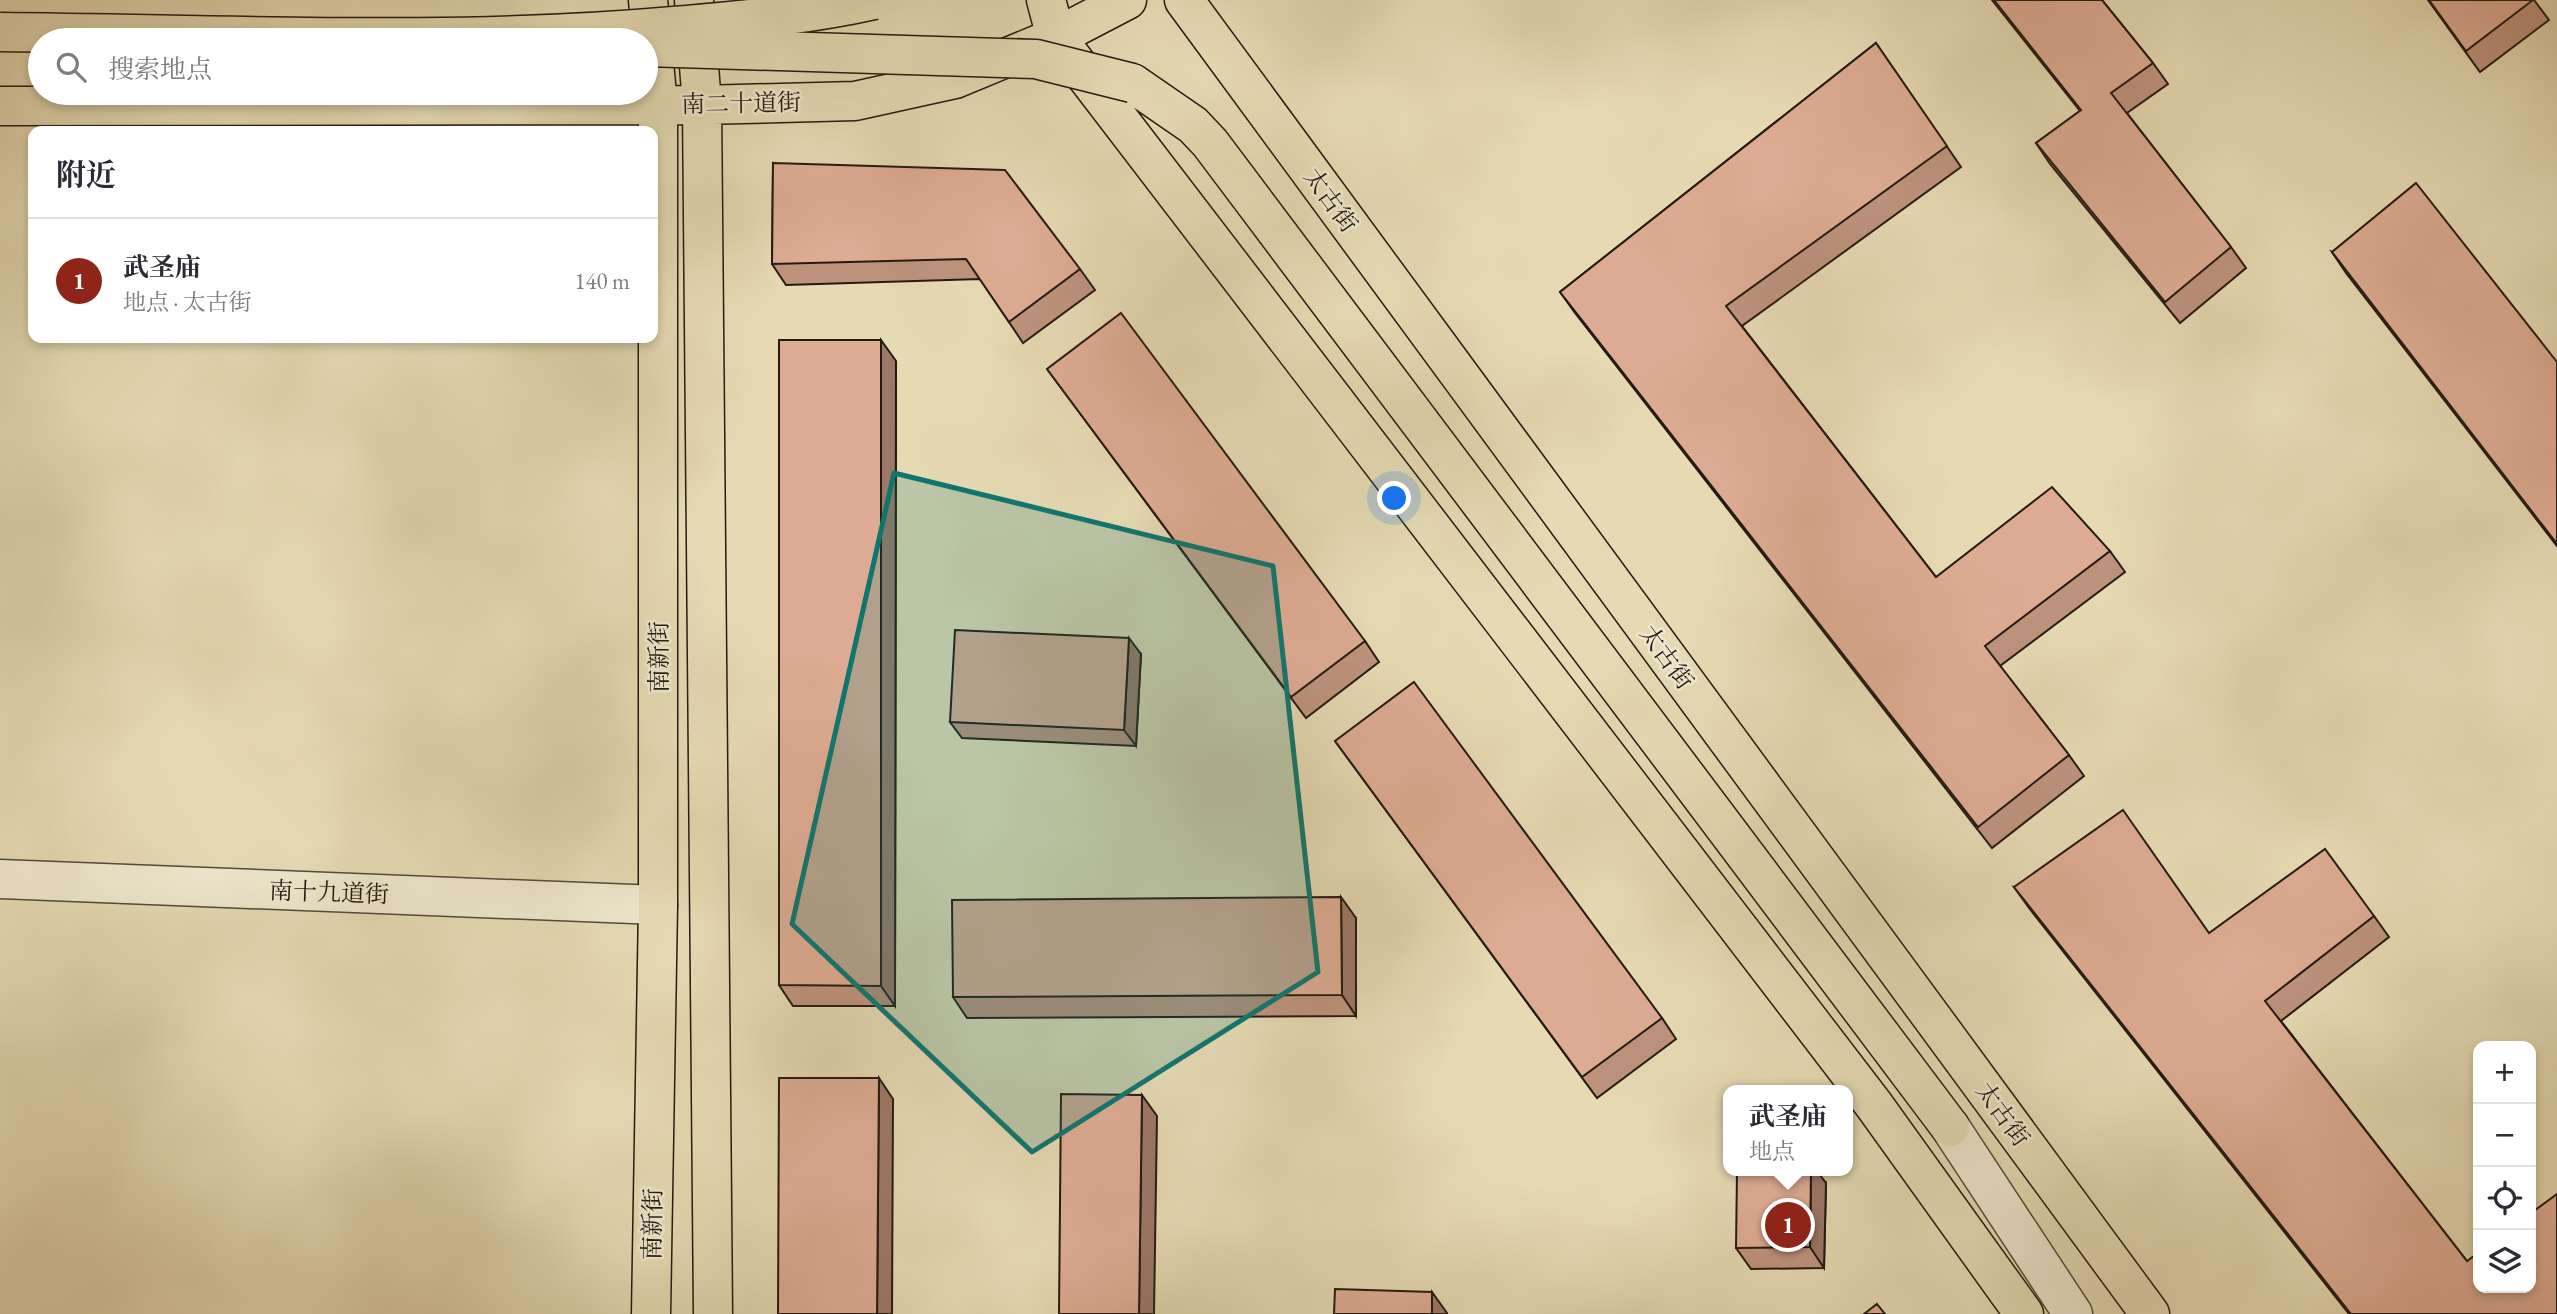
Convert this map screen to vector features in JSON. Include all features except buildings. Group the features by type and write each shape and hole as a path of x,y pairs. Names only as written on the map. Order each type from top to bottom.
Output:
{"main road":[{"name":"南新街","path":"648,0 651,28"},
{"name":"南新街","path":"694,0 702,104 713,1314"},
{"path":"657,28 814,14 874,0"},
{"path":"1045,0 1056,37 1874,1105 2024,1314"},
{"name":"南二十道街","path":"0,106 658,105 855,101 955,79 1056,37 1127,0"},
{"name":"太古街","path":"1184,0 2150,1314"},
{"path":"0,32 28,32"},
{"name":"太古街","path":"658,47 1037,60 1132,83 1193,125 1210,143 1950,1127"},
{"name":"南新街","path":"651,1314 658,905 658,105"}],"street":[{"name":"南十九道街","path":"0,879 658,905"},
{"name":"太古街","path":"1950,1127 2073,1314"}],"highlighted area":[{"path":"894,473 1273,566 1318,972 1032,1152 792,924"}],"place":[{"name":"武圣庙","path":"1788,1225"}]}
